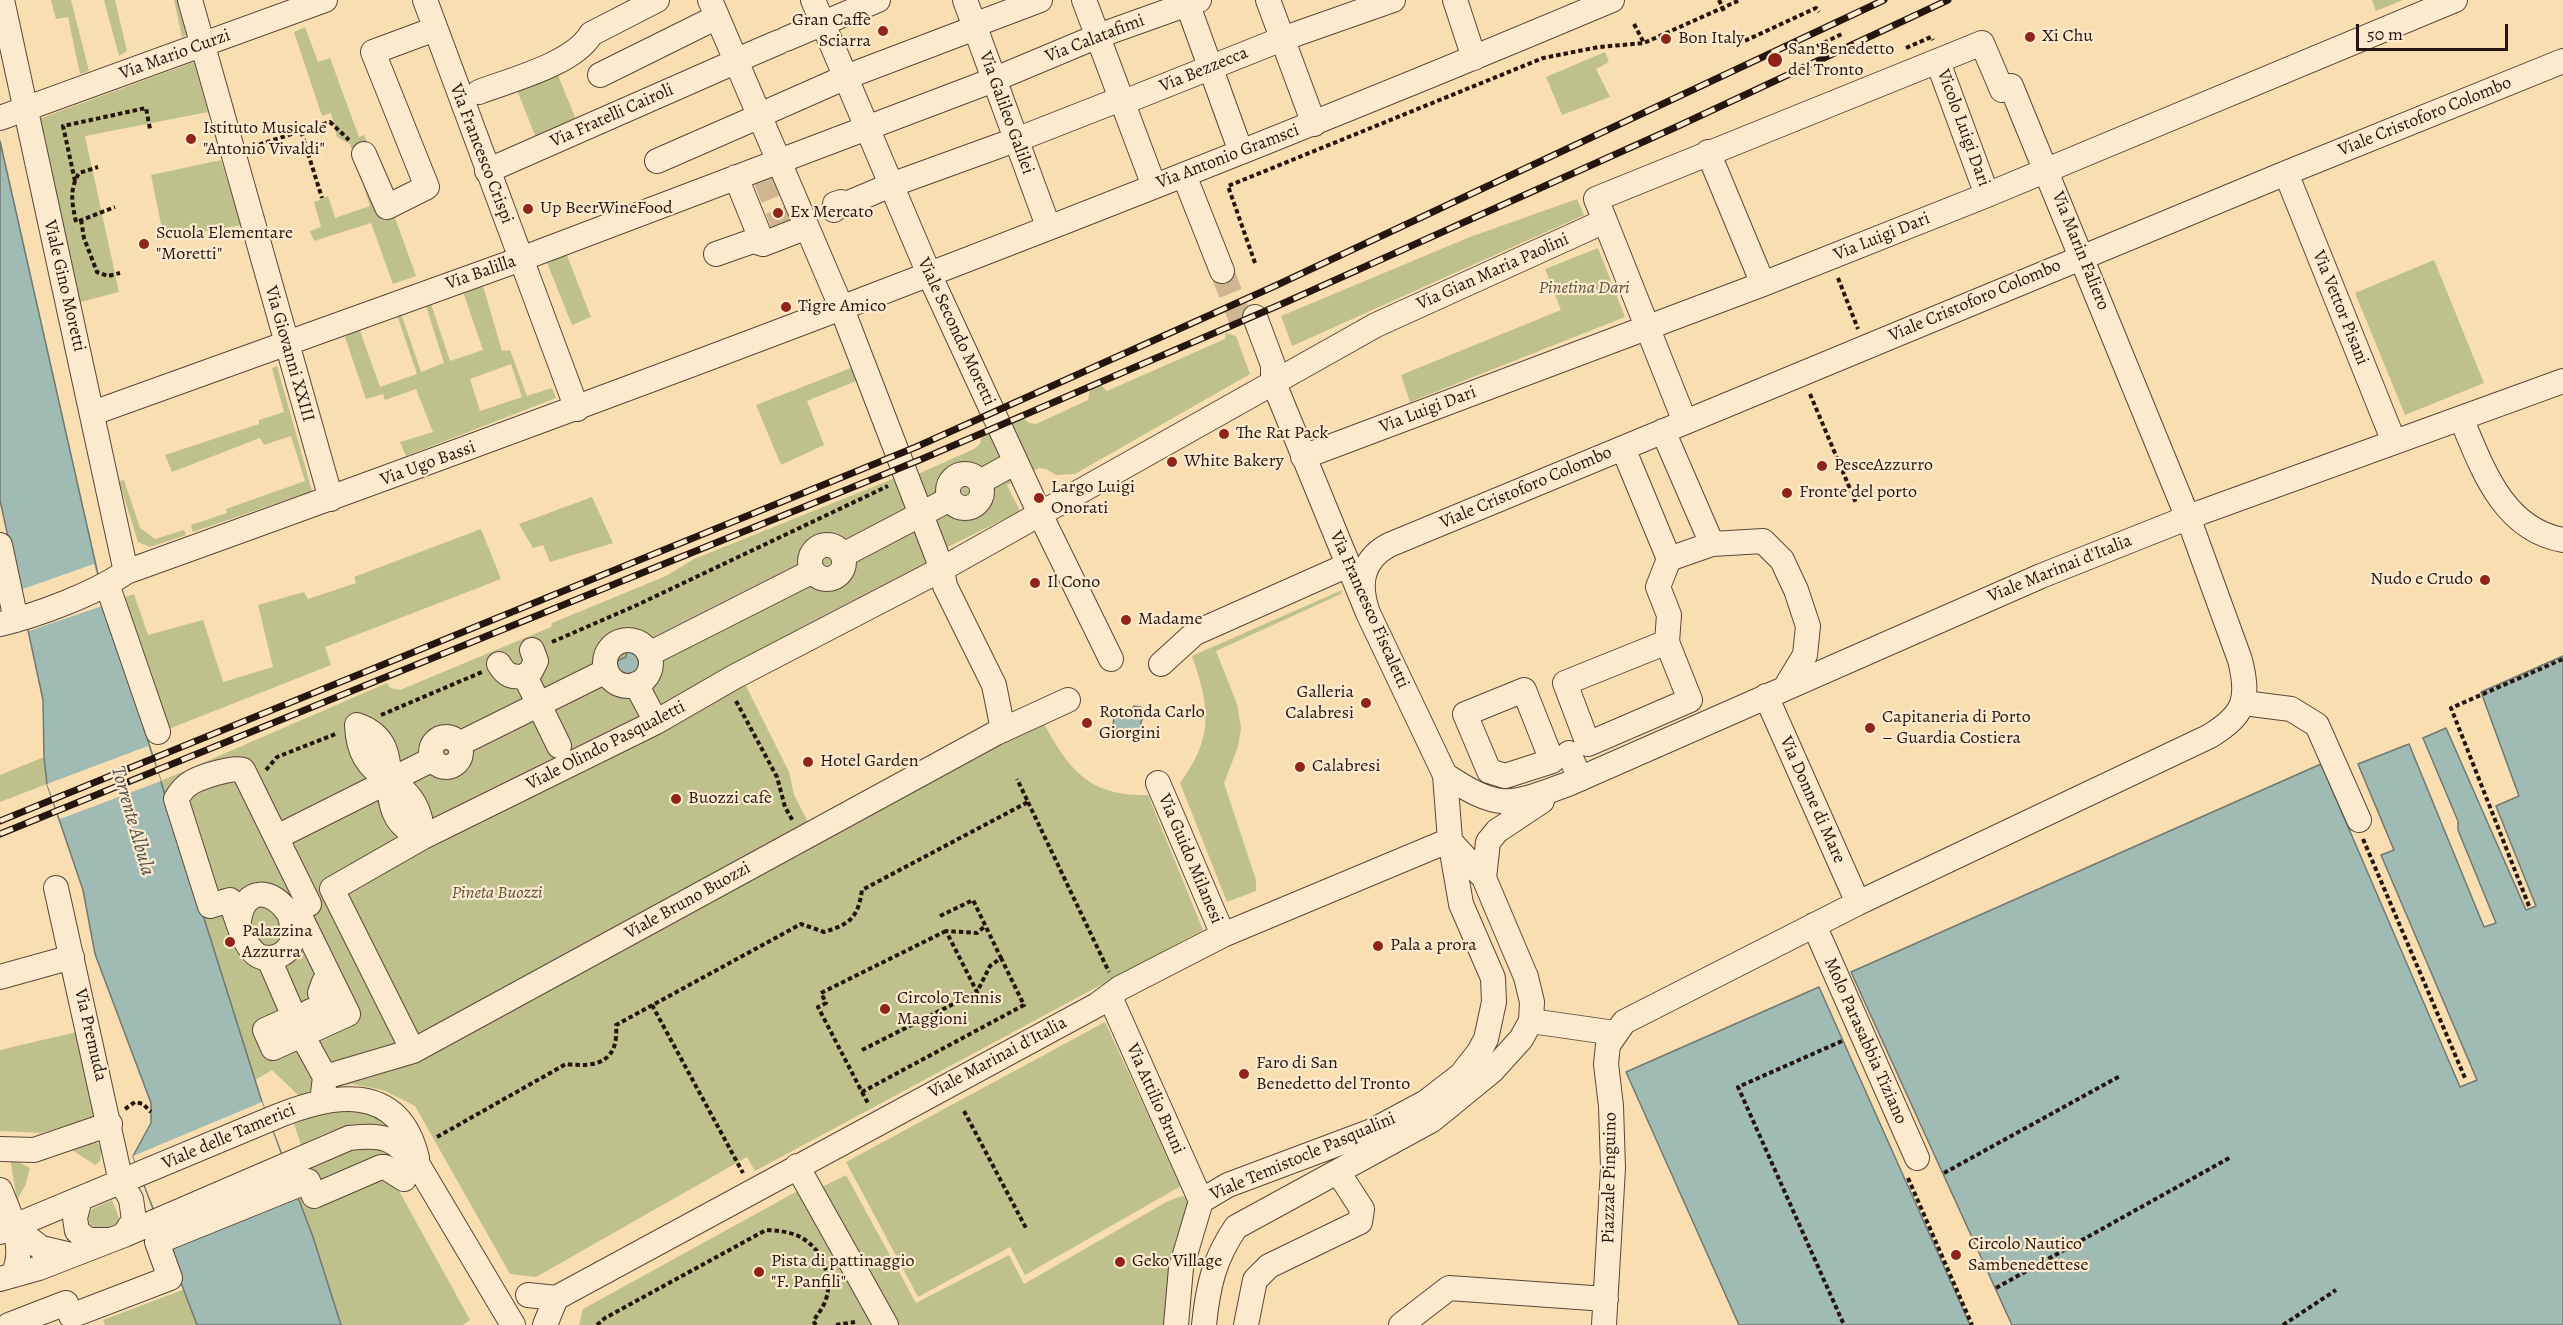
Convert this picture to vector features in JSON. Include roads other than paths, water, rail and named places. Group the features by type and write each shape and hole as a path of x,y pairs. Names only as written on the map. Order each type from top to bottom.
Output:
{"street":[{"name":"Viale Gino Moretti","path":"2,0 93,413 117,578 158,732"},
{"name":"Via Giovanni XXIII","path":"190,0 201,46 331,499"},
{"name":"Via Mario Curzi","path":"1,118 325,0"},
{"name":"Via Francesco Crispi","path":"424,0 577,409"},
{"path":"479,92 539,70 575,51 586,43 591,33 657,0"},
{"name":"Viale Secondo Moretti","path":"813,0 929,274 1040,514 1111,659"},
{"name":"Via Fratelli Cairoli","path":"487,171 878,0"},
{"name":"Via Galileo Galilei","path":"965,0 970,28 1010,142 1048,226"},
{"path":"657,160 846,77 1040,0"},
{"path":"1084,0 1154,186"},
{"path":"1268,0 1314,124"},
{"name":"Via Bezzecca","path":"716,254 753,241 763,244 891,185 1113,102 1124,102 1282,39 1393,0"},
{"path":"1455,0 1474,58"},
{"name":"Via Antonio Gramsci","path":"842,309 1048,226 1314,124 1612,0"},
{"name":"Via Luigi Dari","path":"1303,457 1763,284 1988,195 2455,0"},
{"path":"1191,1 1211,68 1241,152"},
{"name":"Via Calatafimi","path":"867,127 988,82 1098,36 1191,1"},
{"path":"600,75 714,8 765,113 779,161 826,215 842,309 942,568 945,586 994,685 1003,730"},
{"path":"364,154 387,207 427,187 373,52 435,29"},
{"name":"Via Marin Faliero","path":"1938,62 1982,43 2002,90 2011,86 2188,518 2240,660 2244,677 2244,703"},
{"name":"Viale Cristoforo Colombo","path":"1368,613 1363,594 1363,579 1368,564 1377,552 1389,545 2286,173 2563,61"},
{"path":"1712,544 1674,426 1647,328 1596,199 1938,62"},
{"name":"Vicolo Luigi Dari","path":"1938,62 1988,195"},
{"name":"Via Balilla","path":"93,413 301,336 521,259 867,127"},
{"path":"1708,153 1763,284"},
{"name":"Via Vettor Pisani","path":"2286,173 2394,442"},
{"path":"1184,175 1197,206 1237,267"},
{"path":"736,177 763,244"},
{"name":"Via Gian Maria Paolini","path":"1040,514 1376,325 1605,221"},
{"name":"Via Ugo Bassi","path":"8,622 117,578 842,309"},
{"name":"Via Francesco Fiscaletti","path":"1248,320 1260,371 1274,381 1347,565 1445,775 1450,840"},
{"name":"Viale Marinai d'Italia","path":"1445,775 1487,800 1521,802 1701,726 2041,576 2188,518 2563,381"},
{"path":"2461,418 2484,470 2504,505 2534,529 2563,540"},
{"path":"1623,448 1669,559 1658,587 1669,615 1667,642 1701,726"},
{"path":"649,654 813,571 811,554 819,546 830,545 840,550 843,555 950,499 963,508 973,506 978,502 982,492 980,482 1016,462"},
{"name":"Viale Olindo Pasqualetti","path":"413,1051 332,889 423,837 553,775 656,722 725,682 1040,514"},
{"name":"Viale Cristoforo Colombo","path":"1335,533 1346,541 1365,546 1389,545"},
{"path":"1669,559 1712,544 1763,541 1782,560 1796,590 1808,626 1804,655 1776,692"},
{"path":"0,544 8,622"},
{"path":"1161,664 1195,633 1347,565"},
{"path":"631,640 645,647 649,654 650,669 647,675 636,684 629,686 615,682 606,671 606,655 616,643 631,640"},
{"path":"1574,781 1565,683 1667,642"},
{"path":"499,664 510,676 525,676 531,671 536,661 532,650"},
{"path":"286,832 433,759 432,749 437,740 451,738 459,744 606,671"},
{"path":"525,676 558,746"},
{"path":"636,684 656,722"},
{"name":"Via Donne di Mare","path":"1776,692 1858,903"},
{"name":"Viale Bruno Buozzi","path":"325,1077 413,1051 1003,730 1068,700"},
{"path":"1570,753 1690,700"},
{"path":"1450,840 1484,878 1526,977 1532,1002 1531,1021 1615,1034 1624,1022 1647,1009 1814,925 2210,736 2229,724 2239,714 2244,703 2291,709 2317,725 2359,824"},
{"path":"553,775 550,754 558,746 572,746 584,759"},
{"path":"239,768 243,770 309,904 293,912 294,934 291,945 286,952 269,959 258,955 251,949 230,900 210,906 176,799 180,792 192,782 239,768"},
{"path":"390,780 389,800 398,821 412,833 423,837"},
{"name":"Viale Marinai d'Italia","path":"1484,878 1488,842 1497,831 1574,781"},
{"name":"Via Guido Milanesi","path":"1158,783 1223,935"},
{"name":"Viale Marinai d'Italia","path":"556,1298 1110,997 1120,988 1223,935 1450,840"},
{"name":"Viale Temistocle Pasqualini","path":"1176,1325 1181,1268 1201,1202 1228,1185 1372,1131 1426,1102 1461,1075 1479,1052 1486,1039 1494,1002 1492,978 1461,904 1450,840"},
{"name":"Via Premuda","path":"56,888 72,957 117,1119 128,1179 134,1220 117,1238"},
{"path":"239,921 244,903 252,896 260,894 276,898 293,912 327,971 348,1014 302,1028"},
{"name":"Molo Parasabbia Tiziano","path":"1814,925 1911,1165"},
{"path":"0,977 72,957"},
{"path":"269,959 325,1077 322,1101"},
{"name":"Via Attilio Bruni","path":"1110,997 1201,1202"},
{"name":"Viale Temistocle Pasqualini","path":"1204,1325 1213,1269 1224,1244 1236,1227 1432,1120 1492,1071 1521,1039 1531,1021"},
{"name":"Piazzale Pinguino","path":"1604,1325 1613,1168 1611,1106 1606,1064 1608,1045 1615,1034"},
{"name":"Viale delle Tamerici","path":"7,1230 301,1106 322,1101 360,1098 373,1101 388,1109 398,1118 414,1147 411,1172"},
{"path":"0,1149 34,1150 117,1119"},
{"name":"Viale delle Tamerici","path":"158,1231 291,1163 349,1138 371,1136 389,1138 508,1323"},
{"path":"797,1166 886,1325"},
{"name":"Viale delle Tamerici","path":"6,1276 39,1268 117,1238 158,1231 293,1188 308,1181 314,1196 381,1167 411,1172"},
{"path":"1246,1325 1255,1280 1269,1266 1360,1222 1362,1209 1338,1172"},
{"path":"0,1190 7,1230 19,1263 6,1276"},
{"path":"80,1199 75,1218 77,1231 88,1240 117,1238"},
{"path":"7,1230 41,1248 71,1256"},
{"path":"9,1325 66,1303 71,1316 170,1278 157,1242 158,1231"},
{"path":"1401,1325 1449,1288 1606,1299"},
{"path":"528,1295 556,1298 545,1325"}],"water":[{"name":"Torrente Albula","path":"0,141 104,601 262,1102 313,1237 341,1325 197,1325 133,1156 151,1123 151,1103 95,954 83,890 47,784 43,700 0,500"},
{"path":"633,648 642,665 639,675 628,677 616,673 613,670 614,662 626,657 627,649"},
{"path":"2563,656 2563,1325 2012,1325 1851,972 2321,764 2460,1087 2477,1080 2381,855 2394,850 2358,764 2409,744 2484,927 2496,923 2458,830 2458,821 2423,738 2446,728 2526,910 2536,906 2496,806 2519,796 2481,692"},
{"path":"1134,706 1141,707 1145,714 1141,722 1141,737 1134,741 1113,726 1114,716 1128,714"},
{"path":"1819,987 1970,1325 1739,1325 1626,1072"}],"tunnel":[{"path":"764,176 786,233"},
{"path":"1222,271 1242,323"}],"railway":[{"path":"0,821 916,447 1277,285 1884,0"},
{"path":"0,834 922,459 1284,303 1674,128 1948,0"}],"place":[{"name":"Gran Caffè Sciarra","path":"883,31"},
{"name":"Xi Chu","path":"2030,37"},
{"name":"Bon Italy","path":"1666,39"},
{"name":"San Benedetto del Tronto","path":"1775,60"},
{"name":"Istituto Musicale \"Antonio Vivaldi\"","path":"191,139"},
{"name":"Up BeerWineFood","path":"528,209"},
{"name":"Ex Mercato","path":"778,213"},
{"name":"Scuola Elementare \"Moretti\"","path":"144,244"},
{"name":"Tigre Amico","path":"786,307"},
{"name":"The Rat Pack","path":"1224,434"},
{"name":"White Bakery","path":"1172,462"},
{"name":"PesceAzzurro","path":"1822,466"},
{"name":"Fronte del porto","path":"1787,493"},
{"name":"Largo Luigi Onorati","path":"1039,498"},
{"name":"Nudo e Crudo","path":"2485,580"},
{"name":"Il Cono","path":"1035,583"},
{"name":"Madame","path":"1126,620"},
{"name":"Galleria Calabresi","path":"1366,703"},
{"name":"Rotonda Carlo Giorgini","path":"1087,723"},
{"name":"Capitaneria di Porto – Guardia Costiera","path":"1870,728"},
{"name":"Hotel Garden","path":"808,762"},
{"name":"Calabresi","path":"1300,767"},
{"name":"Buozzi cafè","path":"676,799"},
{"name":"Palazzina Azzurra","path":"230,942"},
{"name":"Pala a prora","path":"1378,946"},
{"name":"Circolo Tennis Maggioni","path":"885,1009"},
{"name":"Faro di San Benedetto del Tronto","path":"1244,1074"},
{"name":"Circolo Nautico Sambenedettese","path":"1956,1255"},
{"name":"Geko Village","path":"1120,1262"},
{"name":"Pista di pattinaggio \"F. Panfili\"","path":"759,1272"}],"park label":[{"name":"Pinetina Dari","path":"1584,289"},
{"name":"Pineta Buozzi","path":"497,894"}]}
